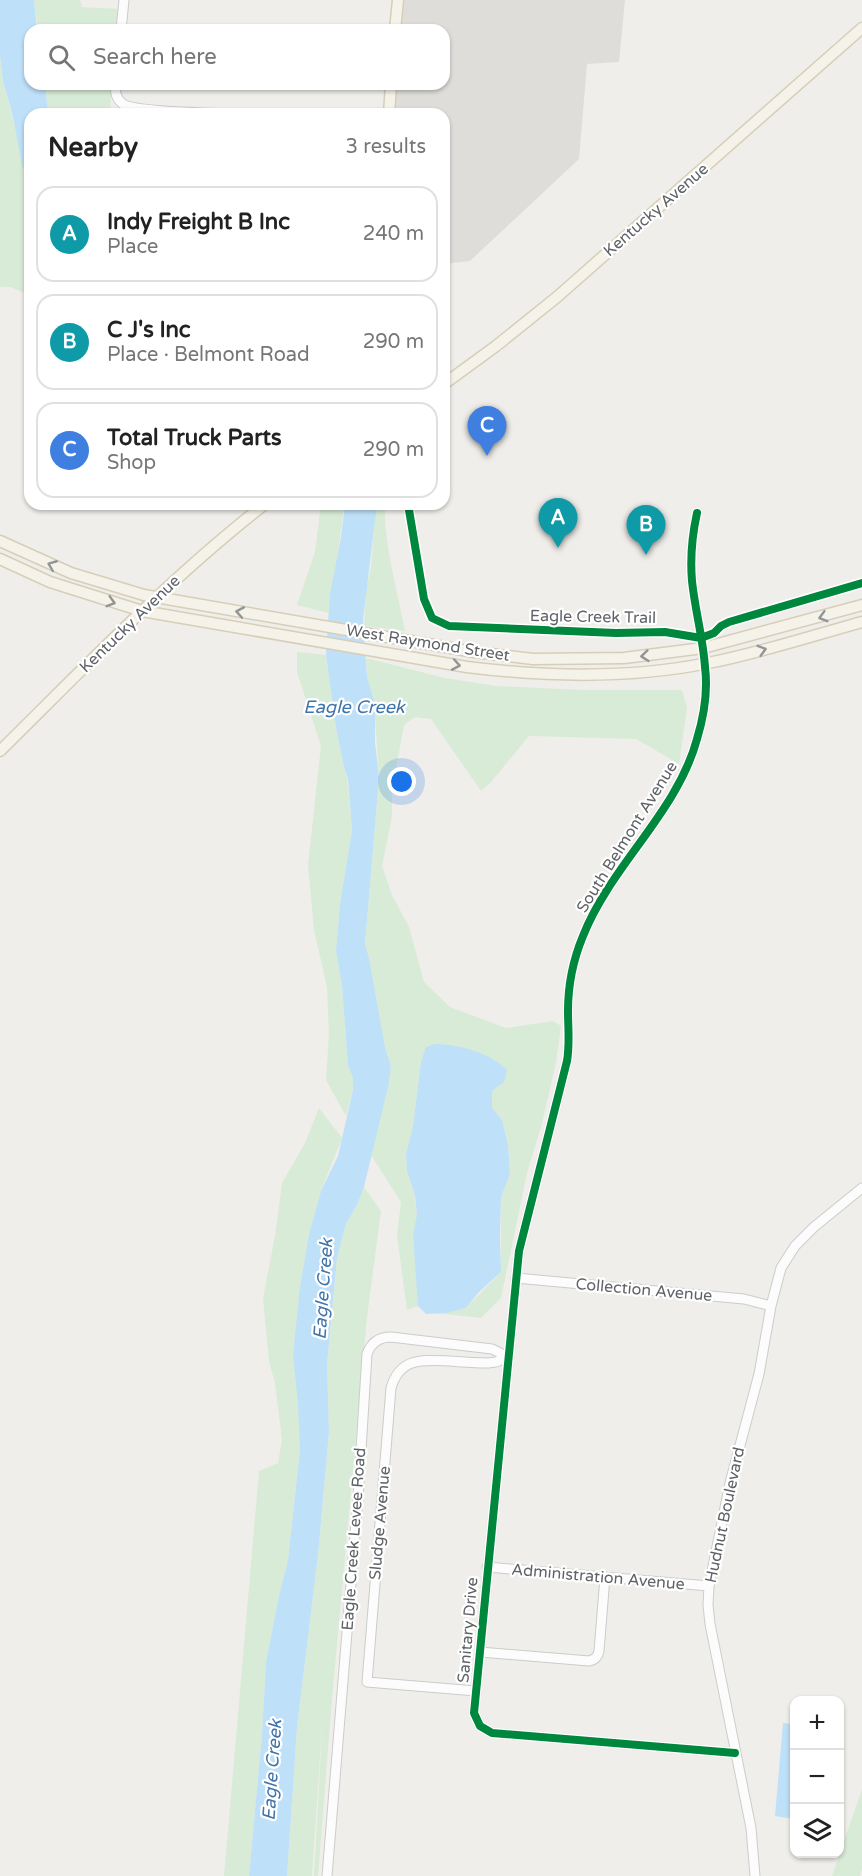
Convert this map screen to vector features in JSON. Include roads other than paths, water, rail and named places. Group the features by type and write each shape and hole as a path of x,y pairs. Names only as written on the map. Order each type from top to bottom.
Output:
{"main road":[{"path":"396,24 398,0"},
{"name":"Kentucky Avenue","path":"450,380 557,297 862,28"},
{"path":"389,108 391,90"},
{"name":"Kentucky Avenue","path":"0,751 142,611 258,510"},
{"name":"West Raymond Street","path":"0,541 71,573 156,598 485,654 545,659 736,657 862,622"},
{"name":"West Raymond Street","path":"0,559 50,582 142,611 467,667 549,675 638,673 704,656 862,606"}],"street":[{"path":"122,24 124,0"},
{"path":"116,90 117,99 135,108"},
{"name":"South Belmont Avenue","path":"516,1278 522,1235 567,1062 568,993 574,961 597,907 669,800 688,765 703,717 706,690 704,656 692,578 692,535 697,513"},
{"name":"Hudnut Boulevard","path":"755,1876 751,1828 710,1624 709,1586 734,1468 759,1374 771,1306 781,1268 795,1246 814,1227 862,1188"},
{"name":"Collection Avenue","path":"516,1278 744,1299 771,1306"},
{"name":"Sanitary Drive","path":"516,1278 487,1567 475,1720 483,1729 492,1733 735,1753"},
{"name":"Eagle Creek Levee Road","path":"327,1876 358,1498 367,1354 377,1340 391,1337 492,1349 508,1357"},
{"name":"Sludge Avenue","path":"476,1690 367,1682 390,1400 392,1384 397,1375 413,1362 427,1360 488,1364 508,1357"},
{"name":"Administration Avenue","path":"487,1567 709,1586"},
{"path":"480,1652 589,1661 594,1659 599,1651 605,1577"}],"water":[{"path":"0,0 34,0 36,24 24,24 24,90 46,90 47,108 24,108 24,170 3,81 0,56"},
{"name":"Eagle Creek","path":"344,510 376,510 363,620 367,677 375,704 375,743 379,777 365,944 385,1047 391,1066 364,1187 346,1224 337,1258 327,1365 329,1432 318,1555 297,1727 287,1876 249,1876 266,1662 288,1560 300,1450 293,1356 300,1287 309,1234 321,1191 338,1156 353,1090 353,1078 348,1065 342,986 336,951 340,904 352,830 348,779 336,728 326,655 330,594"},
{"path":"435,1044 454,1046 483,1054 507,1070 504,1082 492,1091 492,1108 502,1120 508,1145 510,1174 501,1197 501,1272 479,1292 466,1308 446,1313 426,1314 418,1306 413,1234 417,1215 415,1196 407,1171 406,1154 413,1126 421,1062 426,1047"},
{"path":"783,1723 790,1724 790,1818 775,1816"}],"place":[{"name":"Total Truck Parts","path":"487,456"},
{"name":"Indy Freight B Inc","path":"558,548"},
{"name":"C J's Inc","path":"646,555"}]}
